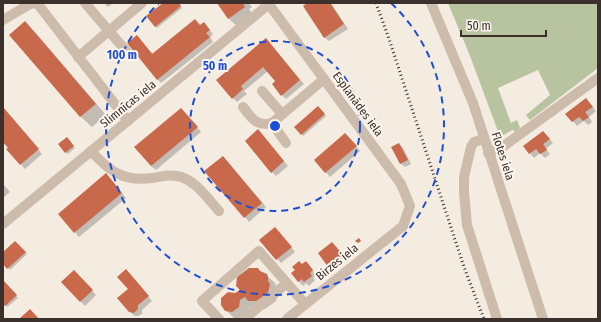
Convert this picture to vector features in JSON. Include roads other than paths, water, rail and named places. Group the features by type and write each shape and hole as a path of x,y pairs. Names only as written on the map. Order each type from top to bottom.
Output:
{"street":[{"path":"3,20 30,4 36,3 128,121"},
{"path":"84,3 126,52"},
{"path":"78,57 142,3"},
{"name":"Flotes iela","path":"431,3 473,103 483,139 543,319"},
{"name":"Esplanādes iela","path":"269,4 401,184 410,206 403,226"},
{"name":"Slimnīcas iela","path":"3,224 269,4"},
{"path":"488,153 501,148 598,78"},
{"path":"243,107 257,123 265,125 272,123 324,79"},
{"path":"262,91 282,114"},
{"path":"272,123 286,143"},
{"path":"483,139 474,142 470,147 464,178 464,192 467,225 497,319"},
{"path":"90,151 112,172 126,177 144,178 166,175 177,176 190,181 219,211"},
{"name":"Birzes iela","path":"287,319 403,226"},
{"path":"219,319 202,301 259,251 305,304"},
{"path":"244,319 287,283"}],"railway":[{"path":"376,3 464,267 484,319"}]}
